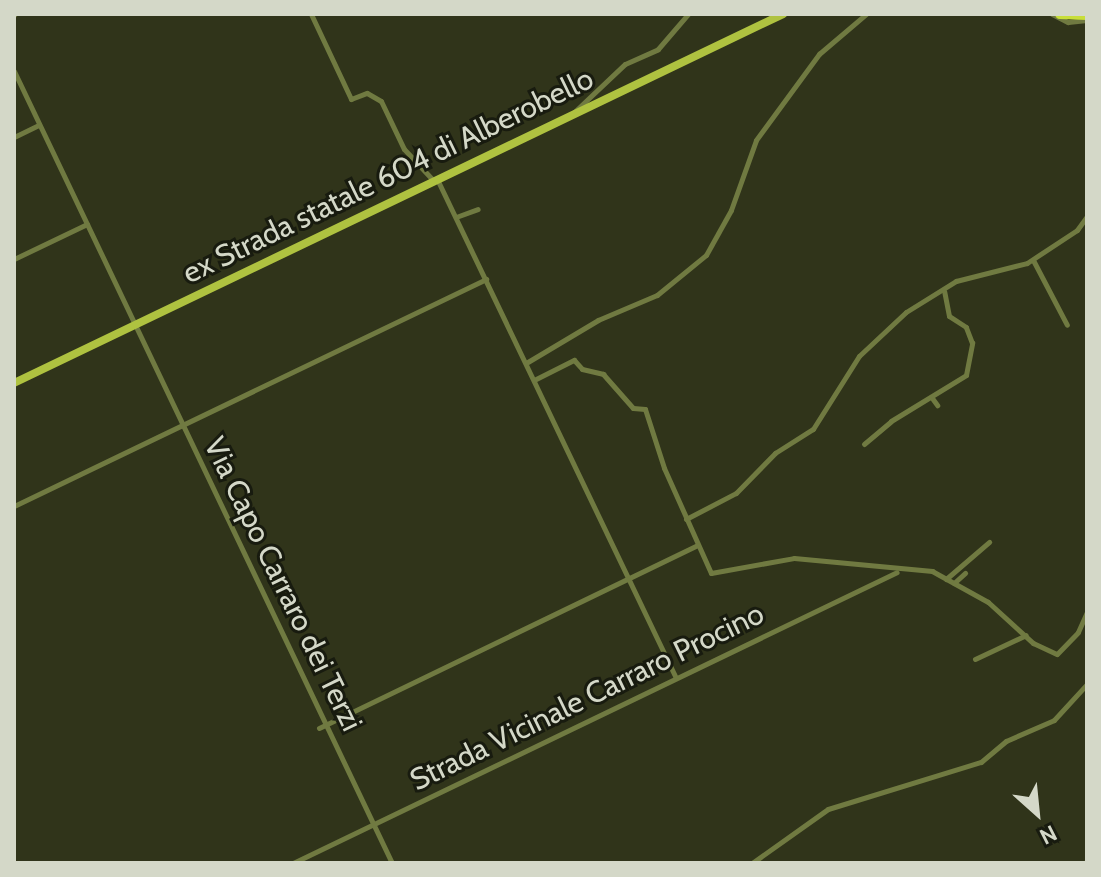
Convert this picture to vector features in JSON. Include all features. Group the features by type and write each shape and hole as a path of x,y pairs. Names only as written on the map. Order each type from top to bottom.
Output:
{"highway":[{"path":"1060,14 1084,15"}],"main road":[{"name":"ex Strada statale 604 di Alberobello","path":"14,383 783,14"}],"street":[{"path":"311,14 351,99 365,92 381,101 404,149 436,180 676,678"},
{"path":"571,115 625,64 658,49 688,14"},
{"path":"526,363 596,321 664,291 706,255 731,210 756,140 819,54 866,14"},
{"path":"1052,14 1068,22 1084,15"},
{"name":"Via Capo Carraro dei Terzi","path":"14,71 392,863"},
{"path":"14,137 39,125"},
{"path":"456,217 478,209"},
{"path":"686,519 736,493 778,451 813,429 862,352 906,312 966,277 1004,273 1033,260 1074,232 1087,216"},
{"path":"14,259 87,224"},
{"path":"1033,260 1067,325"},
{"path":"14,506 486,279"},
{"path":"864,444 920,404 960,382 973,353 966,327 949,316 944,290"},
{"path":"534,380 574,360 580,368 603,374 633,408 645,409 686,519 711,573 794,558 900,571 928,570 988,602 1026,635 1057,654 1078,632 1087,612"},
{"path":"932,398 937,405"},
{"path":"920,404 924,412"},
{"path":"946,579 989,542"},
{"path":"319,728 697,545"},
{"name":"Strada Vicinale Carraro Procino","path":"293,863 900,571"},
{"path":"954,583 965,573"},
{"path":"975,659 1026,635"},
{"path":"752,863 828,809 981,762 1006,741 1054,720 1087,684"}]}
